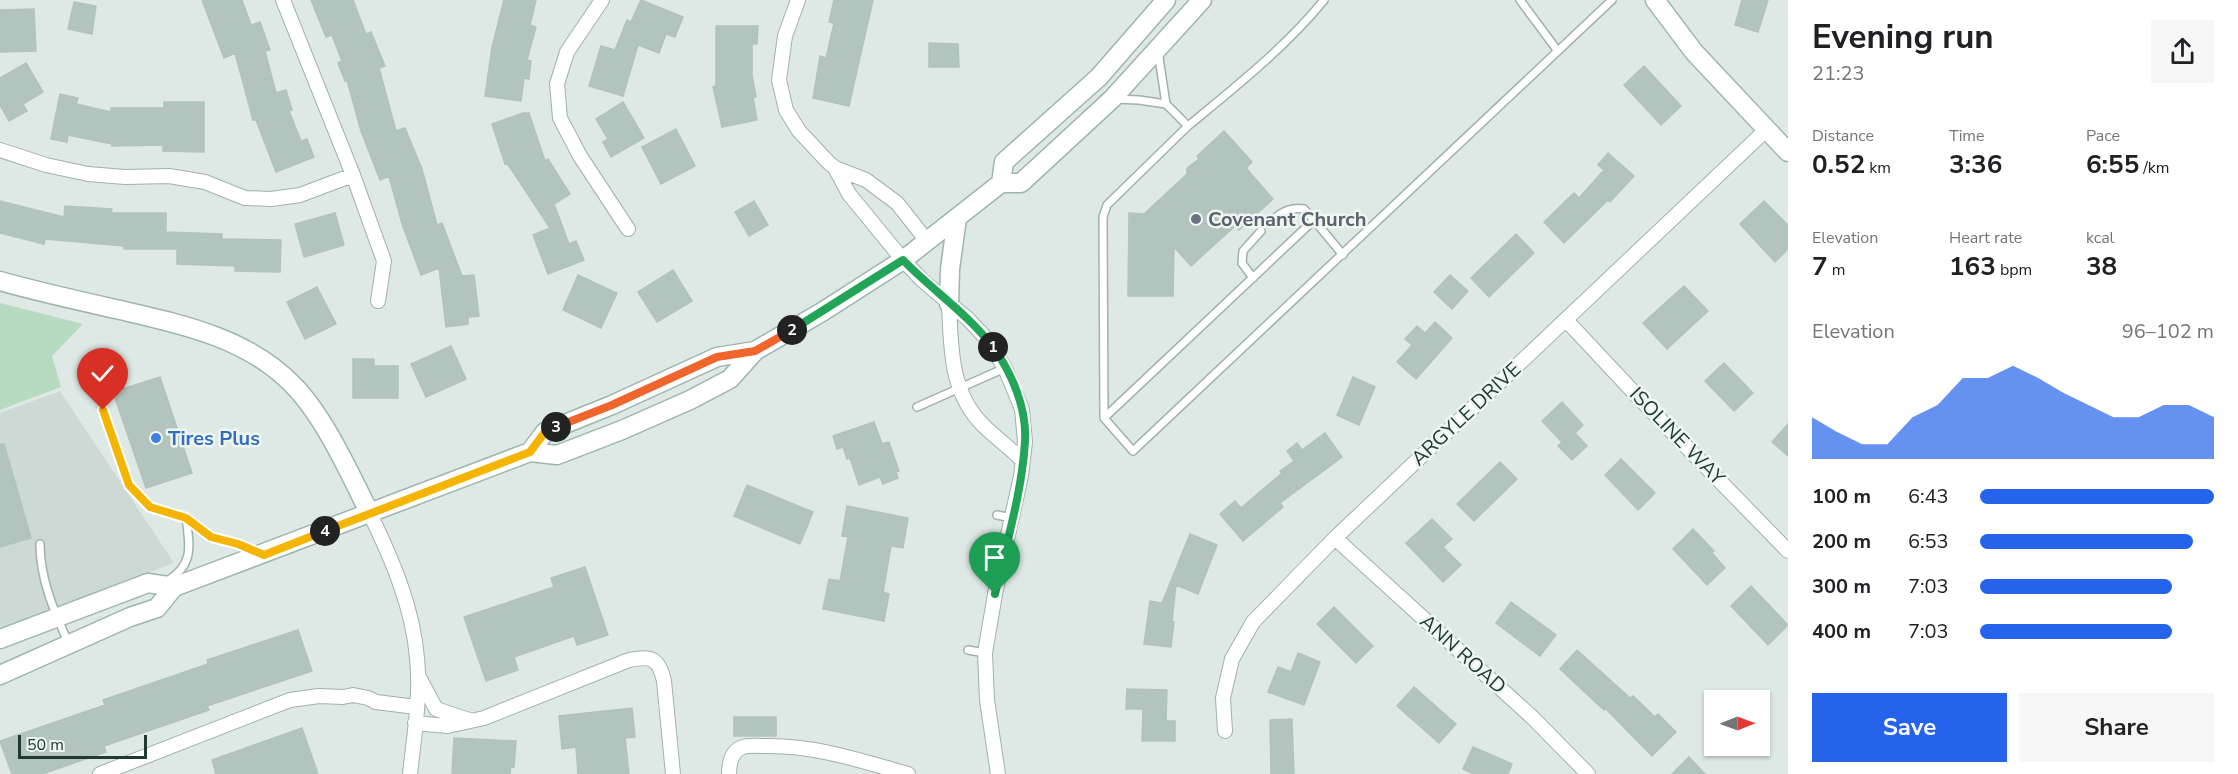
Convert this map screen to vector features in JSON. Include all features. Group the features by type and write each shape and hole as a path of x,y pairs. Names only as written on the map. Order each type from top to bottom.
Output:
{"main road":[{"path":"1001,183 1004,162 1099,77 1166,0"},
{"path":"0,639 148,583 167,586 264,555 530,452 557,455 657,415 730,379 755,351 822,312 903,260 1001,183 1021,183 1112,99 1202,0"},
{"path":"1654,0 1694,51 1788,152"},
{"path":"949,304 950,269 957,218"},
{"path":"0,281 195,329 239,346 259,357 276,368 295,386 311,407 343,460 370,514"},
{"path":"530,452 545,432 612,405 717,357 755,351"},
{"path":"0,675 130,617 157,608 167,586"}],"street":[{"path":"283,0 353,175 384,261 378,301"},
{"path":"602,0 567,52 557,84 560,118 580,156 628,229"},
{"path":"798,0 785,36 780,80 786,110 799,131 835,168 849,194 903,260 985,337 1005,368 1022,409 1025,442 985,653 987,700 998,774"},
{"name":"ARGYLE DRIVE","path":"1225,731 1223,698 1232,659 1253,622 1335,537 1766,130"},
{"path":"0,150 46,165 88,174 124,177 169,176 205,182 245,198 271,199 300,195 353,175"},
{"path":"835,168 866,180 897,203 927,241"},
{"path":"949,304 953,369 958,390 983,425 1022,460"},
{"name":"ISOLINE WAY","path":"1566,320 1788,551"},
{"path":"370,514 387,549 411,622 417,658 418,674 410,774"},
{"name":"ANN ROAD","path":"1335,537 1533,718 1588,774"},
{"path":"415,723 448,726 499,713 629,660 652,659 661,667 664,681 673,774"},
{"path":"418,674 436,709 469,720"},
{"path":"100,774 274,704 306,697 353,695 376,702 416,707"},
{"path":"729,774 729,764 735,753 742,747 779,746 812,748 908,774"}],"lane":[{"path":"1324,0 1309,18 1269,56 1188,126 1107,205 1103,217 1104,418 1133,451 1612,0"},
{"path":"1520,0 1557,50"},
{"path":"1158,51 1166,105"},
{"path":"1112,99 1139,99 1166,105 1188,126"},
{"path":"1271,221 1284,210 1304,209 1343,255"},
{"path":"1104,418 1314,220"},
{"path":"1253,278 1242,263 1243,251 1261,231"},
{"path":"917,407 1005,368"},
{"path":"103,410 129,485 150,507 186,518 211,537 238,544 264,555"},
{"path":"997,515 1012,518"},
{"path":"167,586 187,564 190,544 186,518"},
{"path":"40,544 40,559 46,587 69,645"},
{"path":"968,650 985,653"}],"shaded area":[{"path":"60,391 174,563 0,627 0,413"}],"green space":[{"path":"0,303 83,324 52,356 61,387 0,410"}],"building":[{"path":"202,0 242,0 251,25 260,22 270,50 265,51 276,93 286,90 292,110 289,111 301,141 307,139 314,157 276,172 256,120 253,120 235,53 224,58"},
{"path":"311,0 353,0 366,34 371,32 385,66 379,68 396,131 405,128 422,169 437,225 442,223 462,276 474,275 479,316 468,317 468,324 446,327 439,268 421,275 402,224 389,176 380,180 361,131 347,80 345,81 338,63 342,61 332,35 326,37"},
{"path":"504,0 536,0 530,25 536,27 527,60 531,61 529,79 524,78 521,101 485,96 492,47"},
{"path":"641,0 683,17 675,37 666,34 659,53 638,45 623,96 589,86 601,46 615,50 627,20 631,22"},
{"path":"834,0 873,0 849,106 813,98 820,56 826,58 834,23 829,22"},
{"path":"1742,0 1768,0 1758,32 1735,25"},
{"path":"74,2 96,6 92,34 68,29"},
{"path":"34,9 36,51 0,52 0,10"},
{"path":"716,26 758,26 757,44 752,44 752,75 756,97 753,97 757,120 722,127 713,87 716,86"},
{"path":"929,43 958,44 959,67 929,67"},
{"path":"26,63 43,92 23,104 27,111 9,121 0,105 0,78"},
{"path":"1644,66 1681,106 1661,125 1624,85"},
{"path":"60,94 78,98 76,104 111,112 111,108 164,108 164,102 204,102 204,152 163,151 163,145 112,146 112,144 68,135 67,142 51,139"},
{"path":"623,102 644,138 611,157 603,142 608,139 596,119"},
{"path":"529,113 545,161 548,159 570,194 554,204 569,244 576,241 584,260 548,274 533,235 550,228 507,163 505,164 492,124"},
{"path":"676,129 695,166 661,184 642,147"},
{"path":"1224,131 1252,162 1246,168 1273,199 1239,230 1235,226 1191,266 1174,247 1173,296 1128,296 1129,213 1144,214 1187,174 1187,168 1199,159 1197,156"},
{"path":"1608,153 1634,176 1610,202 1608,200 1564,243 1544,222 1574,193 1579,198 1604,170 1598,165"},
{"path":"0,201 64,217 65,206 112,209 111,213 166,213 166,232 222,234 222,239 281,240 280,272 235,271 235,266 177,264 177,249 124,249 124,246 45,239 44,244 0,233"},
{"path":"754,201 768,225 749,236 735,212"},
{"path":"1764,201 1788,225 1788,249 1775,262 1740,224"},
{"path":"335,213 344,245 304,257 295,224"},
{"path":"1516,234 1534,253 1489,297 1471,278"},
{"path":"673,270 692,301 657,322 638,292"},
{"path":"578,275 617,293 601,328 563,310"},
{"path":"1450,275 1468,291 1452,309 1434,292"},
{"path":"1684,286 1708,311 1667,349 1643,323"},
{"path":"317,287 336,324 305,339 287,302"},
{"path":"1435,322 1452,338 1416,379 1397,362 1412,345 1405,339 1417,326 1425,333"},
{"path":"451,346 466,379 426,397 411,364"},
{"path":"353,359 374,359 374,366 398,366 398,398 353,398"},
{"path":"1724,363 1753,393 1734,411 1705,381"},
{"path":"160,377 192,473 146,488 113,392"},
{"path":"1353,377 1375,387 1359,425 1337,415"},
{"path":"1562,402 1583,425 1575,433 1587,446 1572,460 1558,446 1562,442 1542,421"},
{"path":"874,422 882,444 889,442 899,471 896,472 898,478 883,484 880,477 859,485 850,458 847,459 843,447 837,449 833,436"},
{"path":"1788,424 1788,456 1772,442"},
{"path":"1325,433 1342,457 1280,503 1283,507 1243,541 1220,514 1235,501 1241,508 1282,473 1280,471 1294,461 1287,451 1297,443 1302,450"},
{"path":"0,444 4,444 31,538 0,547"},
{"path":"1621,459 1655,493 1638,510 1605,475"},
{"path":"1500,462 1517,479 1474,521 1457,504"},
{"path":"747,485 813,512 800,544 734,516"},
{"path":"847,506 908,518 903,548 891,546 883,592 889,594 884,621 823,609 829,579 840,581 848,537 842,536"},
{"path":"1432,519 1452,539 1443,547 1461,565 1443,582 1406,543"},
{"path":"1693,529 1714,551 1712,553 1725,568 1707,585 1673,549"},
{"path":"1190,534 1217,545 1198,594 1176,585 1171,647 1144,644 1150,601 1162,603"},
{"path":"585,567 608,635 577,645 574,636 514,657 518,670 486,681 464,617 554,587 551,578"},
{"path":"1751,586 1788,625 1768,645 1731,606"},
{"path":"1511,602 1556,635 1540,656 1496,623"},
{"path":"1334,607 1373,646 1356,663 1317,624"},
{"path":"298,630 312,671 207,706 209,710 104,746 106,752 42,774 12,774 0,741 105,705 103,700 208,664 207,660"},
{"path":"1577,650 1630,698 1633,696 1655,717 1658,714 1676,732 1652,756 1605,708 1604,710 1560,669"},
{"path":"1298,653 1320,662 1304,705 1268,692 1278,667 1291,672"},
{"path":"1414,687 1456,724 1439,743 1397,706"},
{"path":"1127,689 1167,690 1166,721 1175,721 1175,741 1142,741 1143,709 1126,709"},
{"path":"632,708 635,737 625,738 629,774 578,774 576,747 562,749 559,716"},
{"path":"734,717 776,717 776,736 734,736"},
{"path":"1292,719 1294,774 1271,774 1270,720"},
{"path":"302,728 318,774 216,774 212,760"},
{"path":"454,738 516,741 514,767 511,766 510,774 452,774"},
{"path":"1473,747 1512,764 1508,774 1474,774 1463,769"},
{"path":"1689,757 1705,774 1672,774"}],"place":[{"name":"Covenant Church","path":"1196,219"},
{"name":"Tires Plus","path":"156,438"}],"route":[{"path":"103,410 129,485 150,507 186,518 211,537 238,544 264,555 530,452 545,432 612,405 717,357 755,351 793,330 903,260 985,337 1005,368 1022,409 1025,442 1021,476 995,594"}]}
